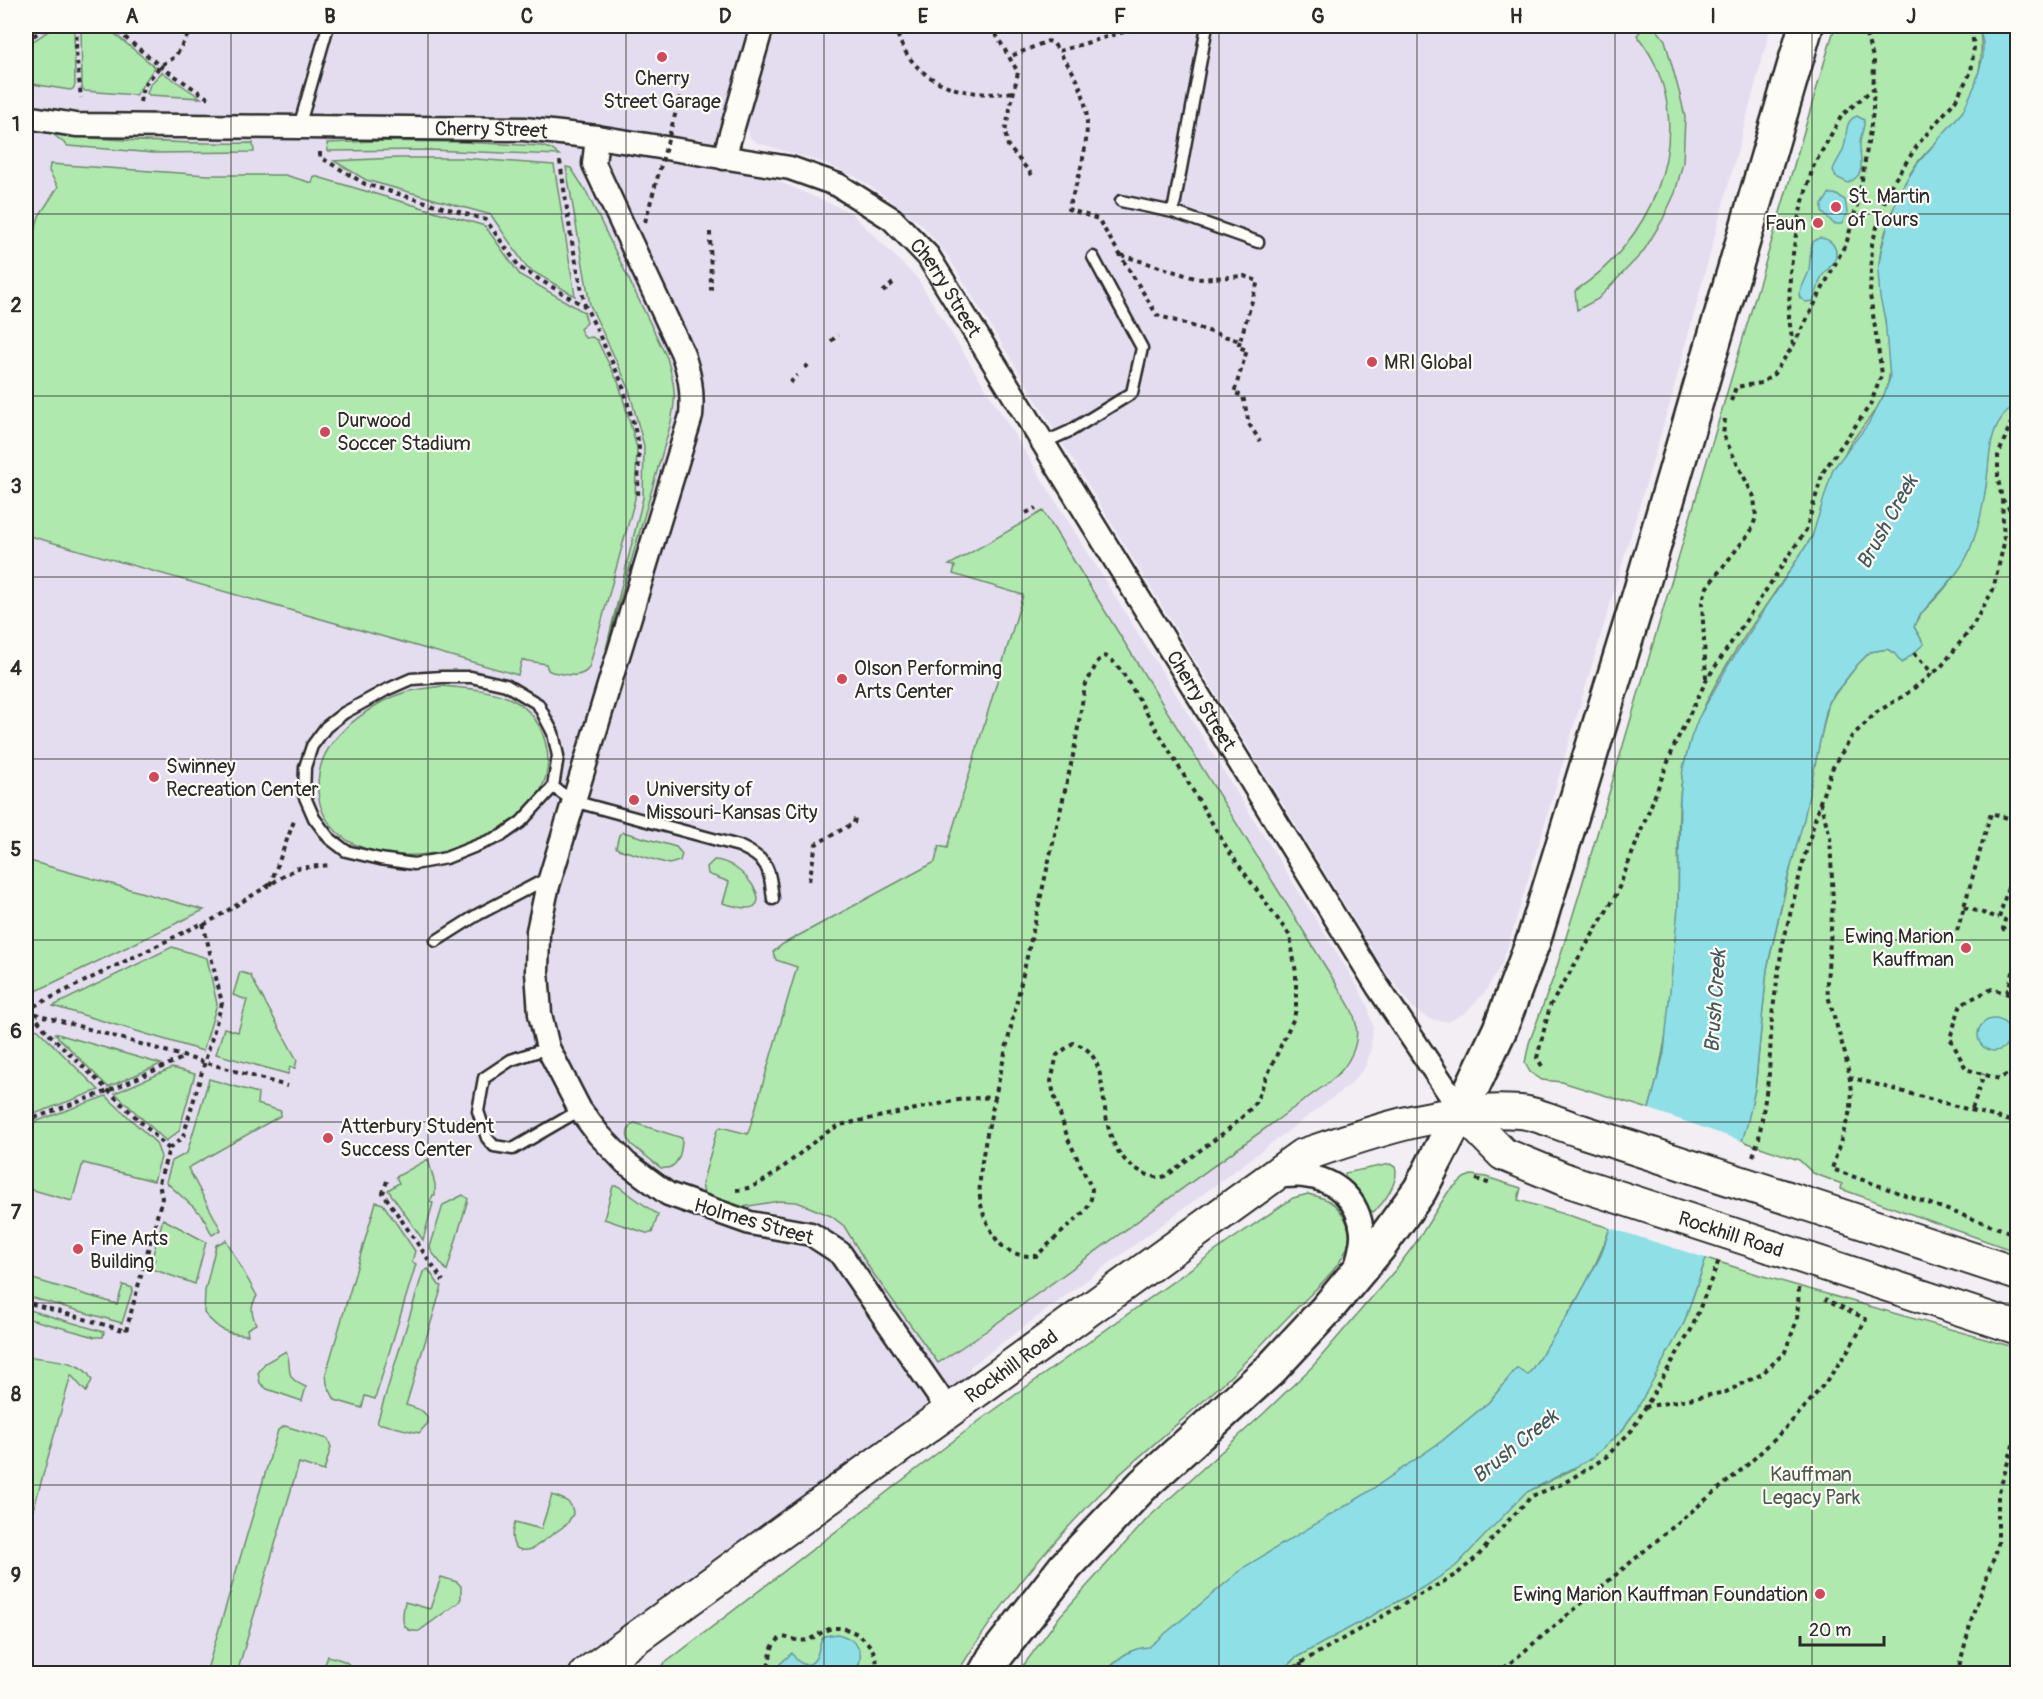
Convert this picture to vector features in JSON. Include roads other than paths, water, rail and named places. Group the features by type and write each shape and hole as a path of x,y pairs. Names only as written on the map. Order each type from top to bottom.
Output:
{"highway":[{"path":"985,1674 994,1658 1066,1566 1143,1485 1270,1370 1378,1248 1420,1190 1461,1112 1500,1029 1534,939 1640,593 1806,26"}],"main road":[{"name":"Rockhill Road","path":"1461,1112 1503,1154 1566,1180 2018,1328"},
{"name":"Rockhill Road","path":"586,1674 1301,1156 1387,1127 1461,1112 1522,1112 2018,1274"}],"street":[{"path":"724,158 762,26"},
{"name":"Cherry Street","path":"26,117 76,125 524,129 597,137 790,168 838,185 892,219 928,256 1378,987 1461,1112"},
{"path":"580,1110 548,1048 540,1014 537,972 538,931 573,801 609,692 691,416 693,395 690,373 682,352 594,164 597,137"},
{"name":"Holmes Street","path":"580,1110 599,1135 626,1163 668,1194 750,1223 811,1234 840,1253 949,1411"},
{"path":"1272,1177 1302,1175 1323,1179 1348,1196 1358,1210 1362,1234 1354,1276"}],"lane":[{"path":"299,127 328,26"},
{"path":"1173,212 1207,26"},
{"path":"1121,201 1173,212 1258,242"},
{"path":"1043,443 1070,431 1132,393 1142,348 1093,257"},
{"path":"442,677 471,677 506,685 537,704 553,733 558,756 553,787 521,822 501,836 446,858 414,864 380,860 346,851 329,838 314,818 303,795 305,767 312,746 326,727 344,713 394,686 411,679 442,677"},
{"path":"553,787 573,801 740,846 760,856 770,873 773,898"},
{"path":"436,941 477,915 551,876"},
{"path":"548,1048 511,1060 484,1078 478,1111 486,1138 494,1146 513,1149 580,1110"}],"water":[{"name":"Brush Creek","path":"1979,26 2017,26 2017,403 2007,411 1995,430 1981,512 1968,554 1951,580 1917,619 1914,627 1924,644 1902,663 1894,653 1887,649 1870,652 1828,702 1804,819 1785,888 1767,969 1755,1089 1747,1125 1684,1323 1623,1430 1591,1459 1525,1493 1456,1566 1429,1584 1295,1658 1279,1673 1105,1674 1124,1655 1136,1649 1149,1647 1246,1566 1362,1496 1442,1441 1489,1402 1517,1368 1528,1375 1573,1307 1601,1255 1649,1109 1664,1053 1678,908 1680,798 1683,768 1691,738 1698,719 1729,664 1812,537 1833,469 1868,424 1884,395 1890,378 1878,271 1881,251 1890,217 1903,186 1917,164 1963,111 1975,85 1983,57"},
{"path":"1857,116 1864,120 1860,144 1861,166 1858,175 1848,183 1836,177 1833,170 1843,150 1848,125"},
{"path":"1829,194 1835,194 1845,200 1847,213 1842,224 1834,224 1822,212 1822,205"},
{"path":"1819,238 1831,242 1836,258 1821,278 1813,301 1806,302 1800,298 1799,294 1809,271 1813,242"},
{"path":"1994,1019 2005,1024 2010,1035 2005,1046 1994,1051 1983,1046 1978,1035 1983,1024"},
{"path":"838,1634 851,1640 859,1649 860,1660 854,1673 770,1673 792,1653 802,1664 812,1663 824,1636"}],"place":[{"name":"Cherry Street Garage","path":"662,57"},
{"name":"St. Martin of Tours","path":"1836,207"},
{"name":"Faun","path":"1818,223"},
{"name":"MRI Global","path":"1372,362"},
{"name":"Durwood Soccer Stadium","path":"325,432"},
{"name":"Olson Performing Arts Center","path":"842,679"},
{"name":"Swinney Recreation Center","path":"154,777"},
{"name":"University of Missouri-Kansas City","path":"634,800"},
{"name":"Ewing Marion Kauffman","path":"1966,948"},
{"name":"Atterbury Student Success Center","path":"328,1138"},
{"name":"Fine Arts Building","path":"78,1249"},
{"name":"Ewing Marion Kauffman Foundation","path":"1820,1594"}],"park label":[{"name":"Kauffman Legacy Park","path":"1811,1486"}]}
